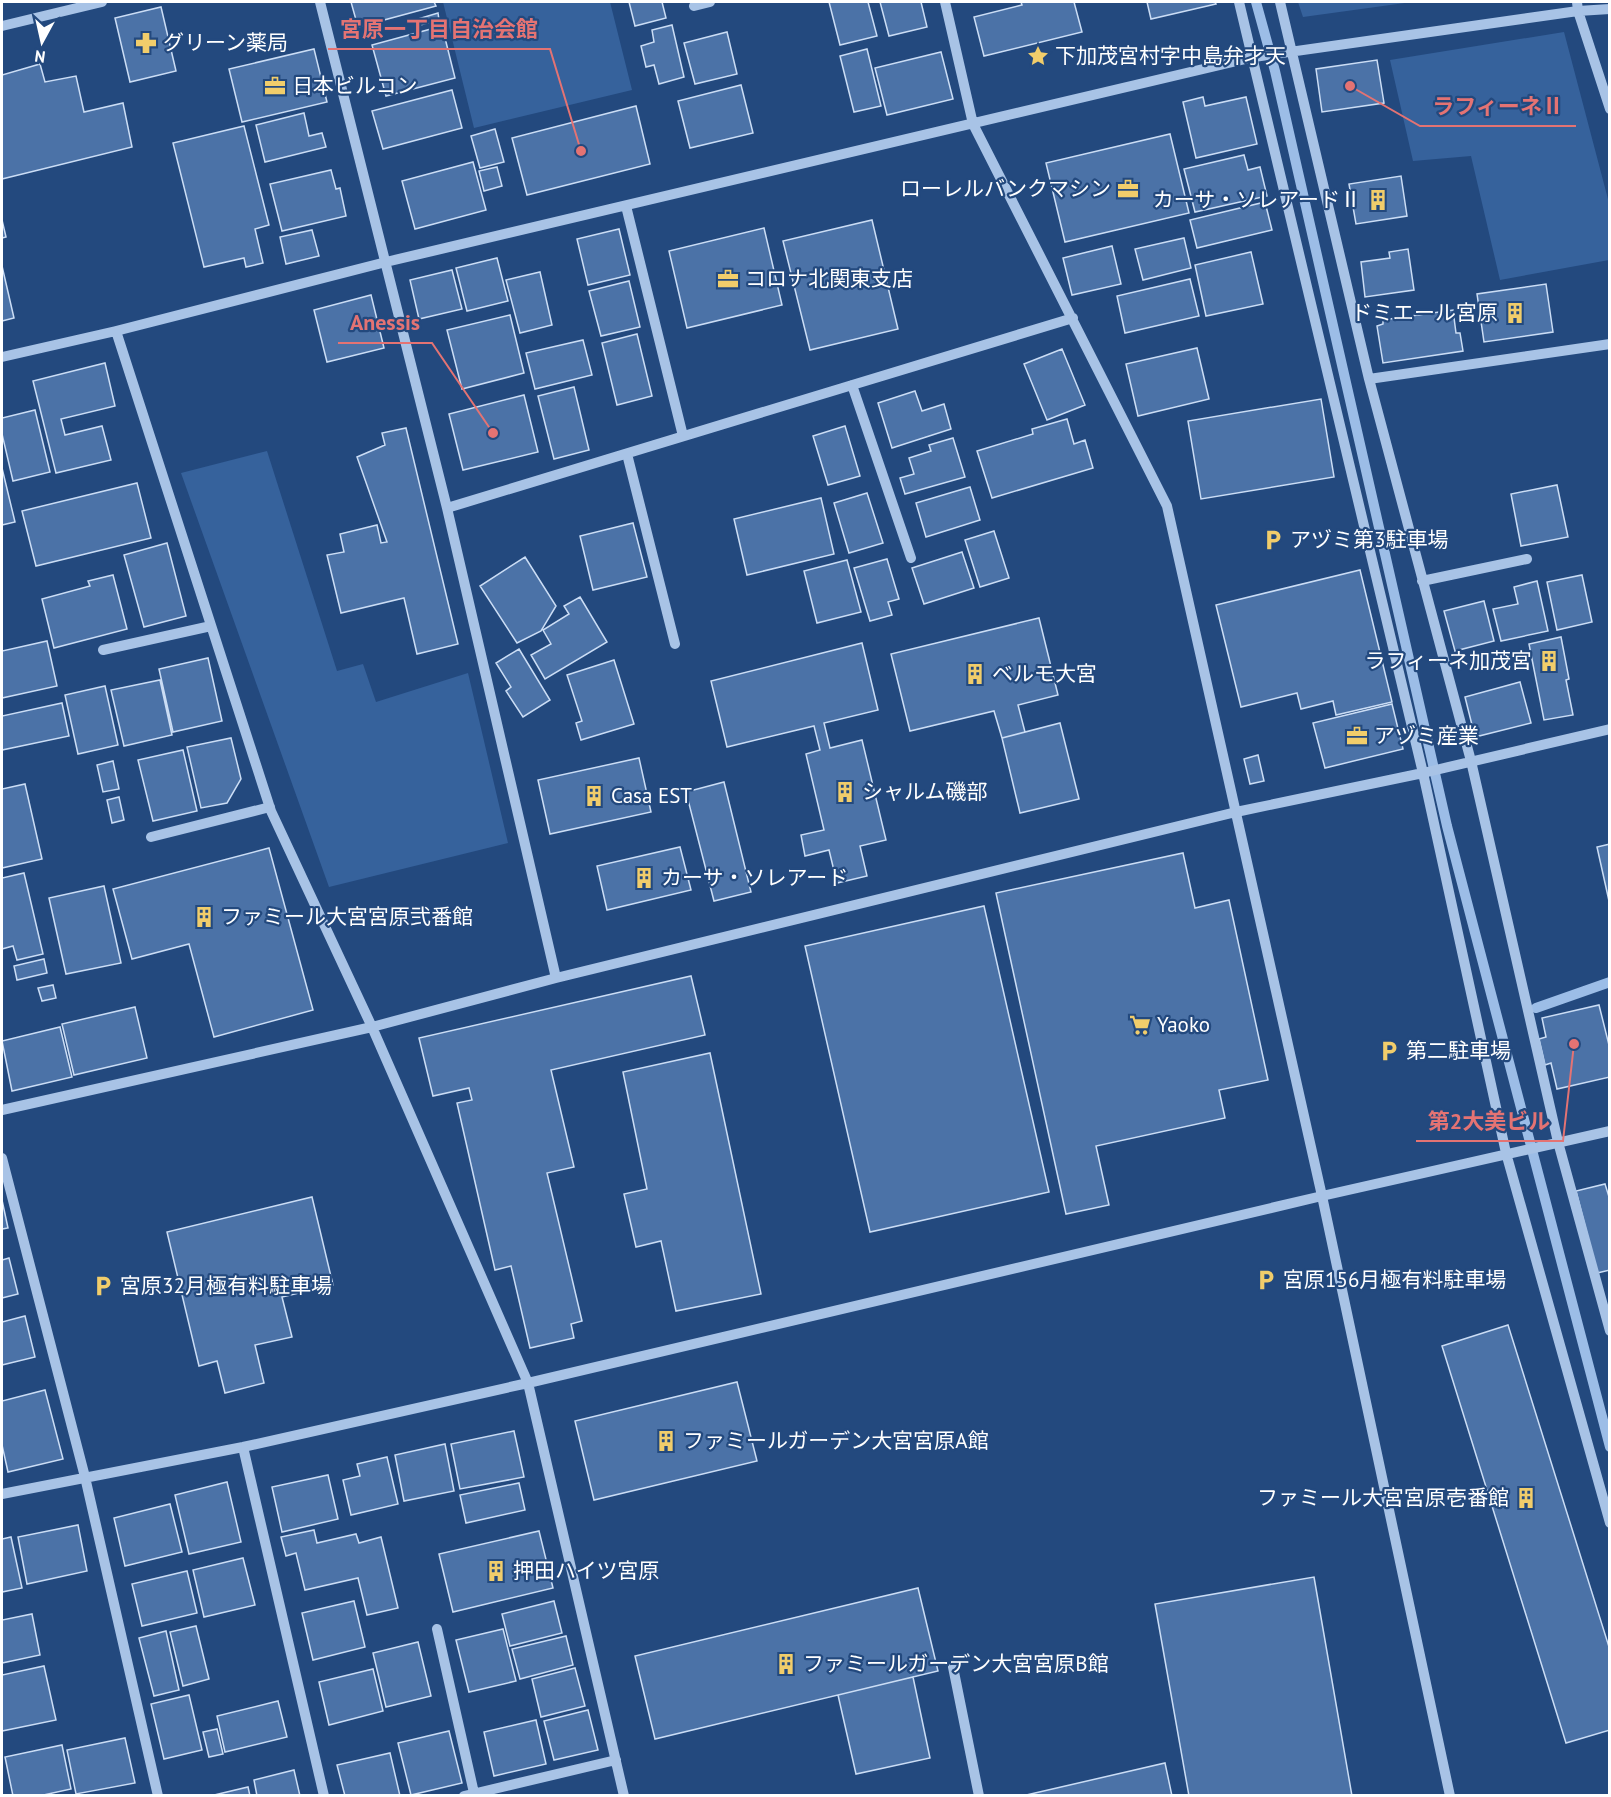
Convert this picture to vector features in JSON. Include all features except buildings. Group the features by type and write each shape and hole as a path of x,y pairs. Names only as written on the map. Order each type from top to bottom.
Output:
{"street":[{"path":"2,26 102,2"},
{"path":"320,2 447,508 556,978"},
{"path":"694,6 710,2"},
{"path":"945,2 973,124 1167,506 1322,1196 1450,1796"},
{"path":"1239,2 1255,57 1425,772 1506,1153 1610,1523"},
{"path":"1280,2 1369,379 1470,761 1558,1142 1610,1331"},
{"path":"1578,6 1610,109"},
{"path":"2,357 116,331 386,262 1255,57 1578,6 1610,9"},
{"path":"627,206 683,436"},
{"path":"447,508 1073,318"},
{"path":"116,331 270,807 372,1027 528,1383 624,1796"},
{"path":"1369,379 1610,344"},
{"path":"852,385 911,558"},
{"path":"627,454 675,644"},
{"path":"1422,581 1527,558"},
{"path":"102,650 211,626"},
{"path":"2,1110 372,1027 556,978 1236,813 1610,729"},
{"path":"151,837 270,807"},
{"path":"2,1494 243,1447 528,1383 1506,1153 1610,1131"},
{"path":"2,1158 85,1477 158,1796"},
{"path":"243,1447 324,1796"},
{"path":"437,1629 469,1794 616,1760"},
{"path":"953,1667 979,1796"}],"shaded area":[{"path":"443,2 610,2 632,90 474,128"},
{"path":"1298,2 1412,2 1303,17"},
{"path":"1564,32 1609,203 1609,260 1500,280 1471,156 1413,161 1390,60"},
{"path":"267,451 337,671 363,664 376,702 468,673 508,843 329,887 181,473"}],"waterway":[{"path":"1256,2 1275,71 1447,826 1610,1447"},
{"path":"1536,1008 1610,982"}],"place":[{"name":"グリーン薬局","path":"146,43"},
{"name":"下加茂宮村字中島弁才天","path":"1038,56"},
{"name":"日本ビルコン","path":"275,86"},
{"name":"ラフィーネⅡ","path":"1350,86"},
{"name":"宮原一丁目自治会館","path":"581,151"},
{"name":"ローレルバンクマシン","path":"1128,189"},
{"name":"カーサ・ソレアードⅡ","path":"1378,200"},
{"name":"コロナ北関東支店","path":"728,279"},
{"name":"ドミエール宮原","path":"1515,313"},
{"name":"Anessis","path":"493,433"},
{"name":"アヅミ第3駐車場","path":"1273,540"},
{"name":"ラフィーネ加茂宮","path":"1549,661"},
{"name":"ベルモ大宮","path":"975,674"},
{"name":"アヅミ産業","path":"1357,736"},
{"name":"シャルム磯部","path":"845,792"},
{"name":"Casa EST","path":"594,796"},
{"name":"カーサ・ソレアード","path":"644,878"},
{"name":"ファミール大宮宮原弐番館","path":"204,917"},
{"name":"Yaoko","path":"1140,1025"},
{"name":"第2大美ビル","path":"1574,1044"},
{"name":"第二駐車場","path":"1389,1051"},
{"name":"宮原156月極有料駐車場","path":"1266,1280"},
{"name":"宮原32月極有料駐車場","path":"103,1286"},
{"name":"ファミールガーデン大宮宮原A館","path":"666,1441"},
{"name":"ファミール大宮宮原壱番館","path":"1526,1498"},
{"name":"押田ハイツ宮原","path":"496,1571"},
{"name":"ファミールガーデン大宮宮原B館","path":"786,1664"}]}
